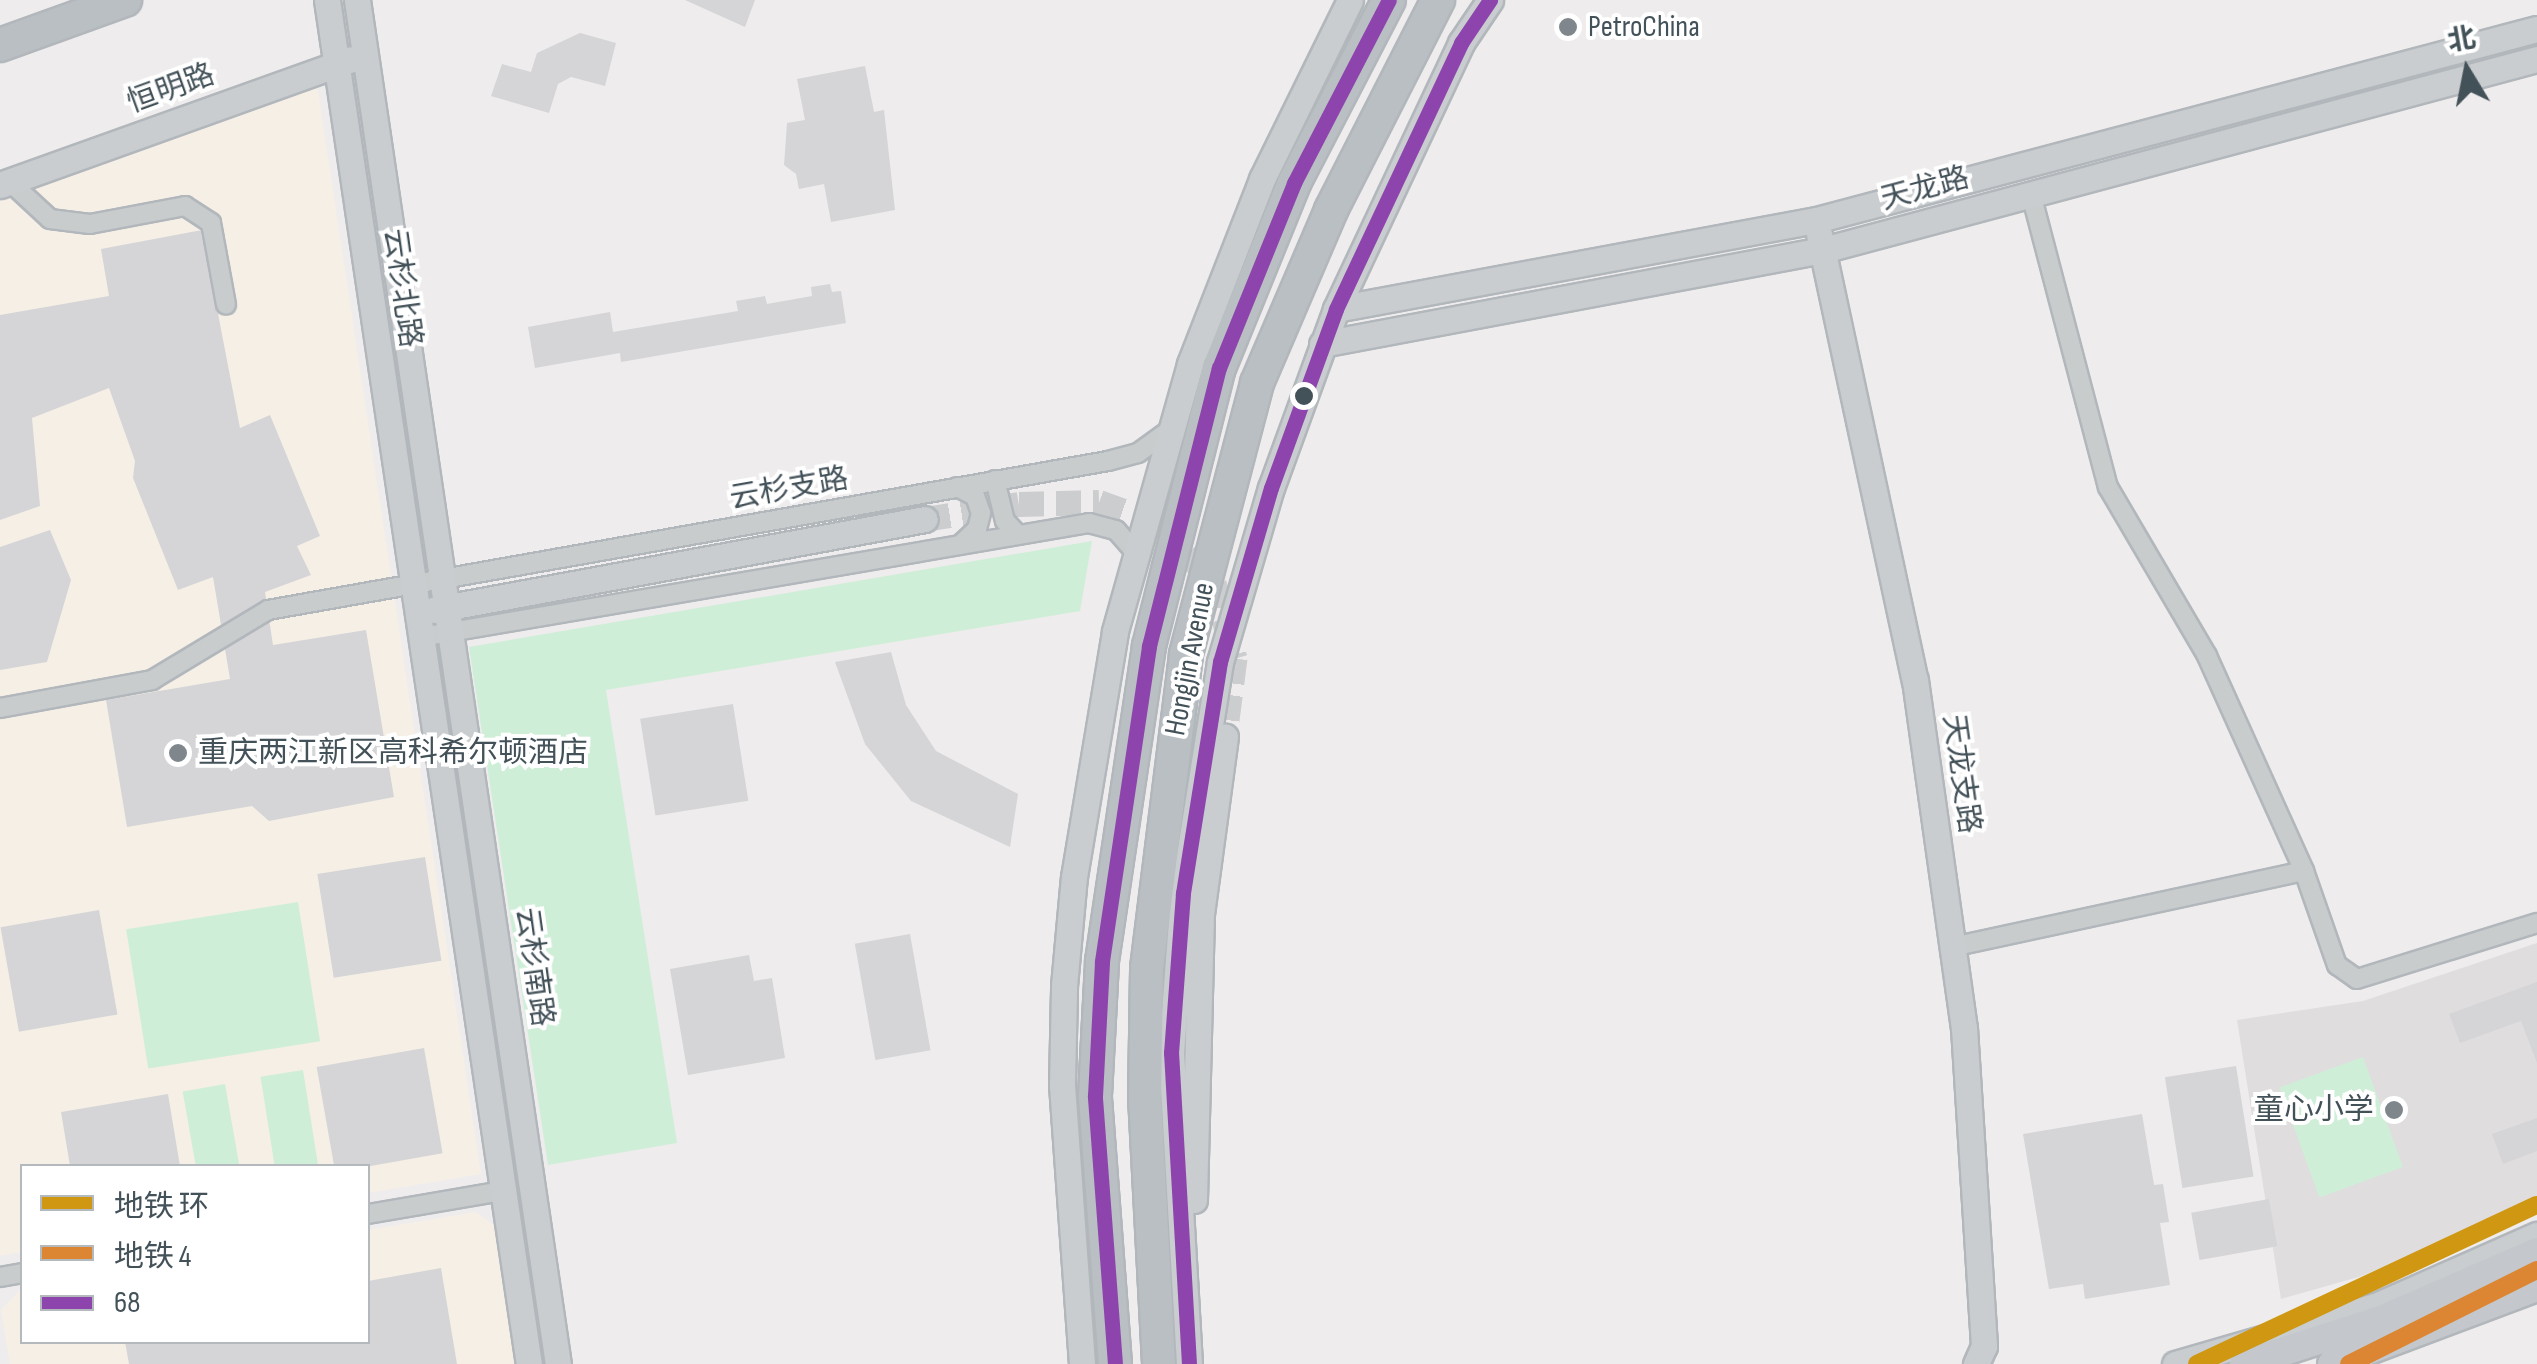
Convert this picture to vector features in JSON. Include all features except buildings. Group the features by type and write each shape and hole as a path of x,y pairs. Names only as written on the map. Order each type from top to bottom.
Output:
{"highway":[{"path":"0,45 125,0"},
{"name":"Hongjin Avenue","path":"1115,1364 1095,1096 1104,942 1149,646 1219,368 1294,183 1389,0"},
{"name":"Hongjin Avenue","path":"1160,1364 1145,1098 1147,968 1186,654 1257,383 1331,210 1438,0"}],"main road":[{"name":"云杉北路","path":"326,0 414,585"},
{"name":"云杉北路","path":"357,0 446,580"},
{"path":"1082,1364 1062,1084 1064,986 1074,878 1115,631 1168,431 1262,179 1350,0"},
{"name":"Hongjin Avenue","path":"1189,1364 1181,1279 1171,1052 1182,893 1220,662 1336,309 1461,44 1490,0"},
{"name":"天龙路","path":"1336,309 1816,220 2537,29"},
{"name":"恒明路","path":"5,184 366,55"},
{"name":"天龙路","path":"1322,344 1823,250 2537,59"},
{"name":"天龙支路","path":"1816,220 1915,680 1952,947 1986,1358"},
{"path":"420,625 925,519"},
{"name":"云杉南路","path":"446,580 558,1364"},
{"name":"云杉南路","path":"414,585 529,1364"},
{"path":"1181,1279 1194,1215 1202,914 1225,735"},
{"path":"2174,1364 2378,1304 2537,1235"},
{"path":"2244,1364 2384,1319 2537,1252"},
{"path":"2332,1364 2537,1287"}],"street":[{"path":"5,184 50,219 90,224 184,206 210,224 226,305"},
{"path":"2030,194 2108,488 2207,656 2304,872 2337,964 2356,979 2537,923"},
{"name":"云杉支路","path":"0,708 152,680 268,610 1138,453 1168,431"},
{"path":"995,480 1004,521 1018,535"},
{"path":"957,487 975,496 981,513 976,530 961,545"},
{"path":"451,619 1089,523 1116,530 1136,553"},
{"path":"1952,947 2304,872"},
{"path":"370,1214 503,1190"}],"shaded area":[{"path":"317,84 481,1174 370,1193 370,1164 20,1164 20,1252 0,1256 0,199"},
{"name":"童心小学","path":"2537,943 2537,1201 2362,1276 2281,1299 2237,1020 2363,1001"},
{"path":"476,1212 496,1227 516,1364 10,1364 1,1310 20,1290 20,1344 370,1344 370,1230"}],"green space":[{"path":"1092,541 1080,611 606,690 677,1143 548,1165 469,647"},
{"path":"298,902 320,1041 148,1068 126,929"},
{"path":"2363,1057 2403,1167 2319,1197 2279,1087"},
{"path":"303,1070 318,1164 274,1164 261,1077"},
{"path":"225,1084 239,1164 195,1164 183,1091"}],"tunnel":[{"path":"925,519 1019,504 1099,502 1163,525 1214,583 1235,658 1225,735"}],"metro line":[{"name":"环","path":"2197,1364 2537,1205"},
{"name":"4","path":"2349,1364 2537,1270"}],"transit line":[{"name":"68","path":"1115,1364 1095,1096 1102,961 1149,646 1219,368 1294,183 1389,0"},
{"name":"68","path":"1189,1364 1171,1053 1183,893 1220,662 1271,488 1336,309 1461,43 1490,0"}],"place":[{"name":"PetroChina","path":"1568,27"},
{"name":"重庆两江新区高科希尔顿酒店","path":"178,753"},
{"name":"童心小学","path":"2394,1110"}]}
